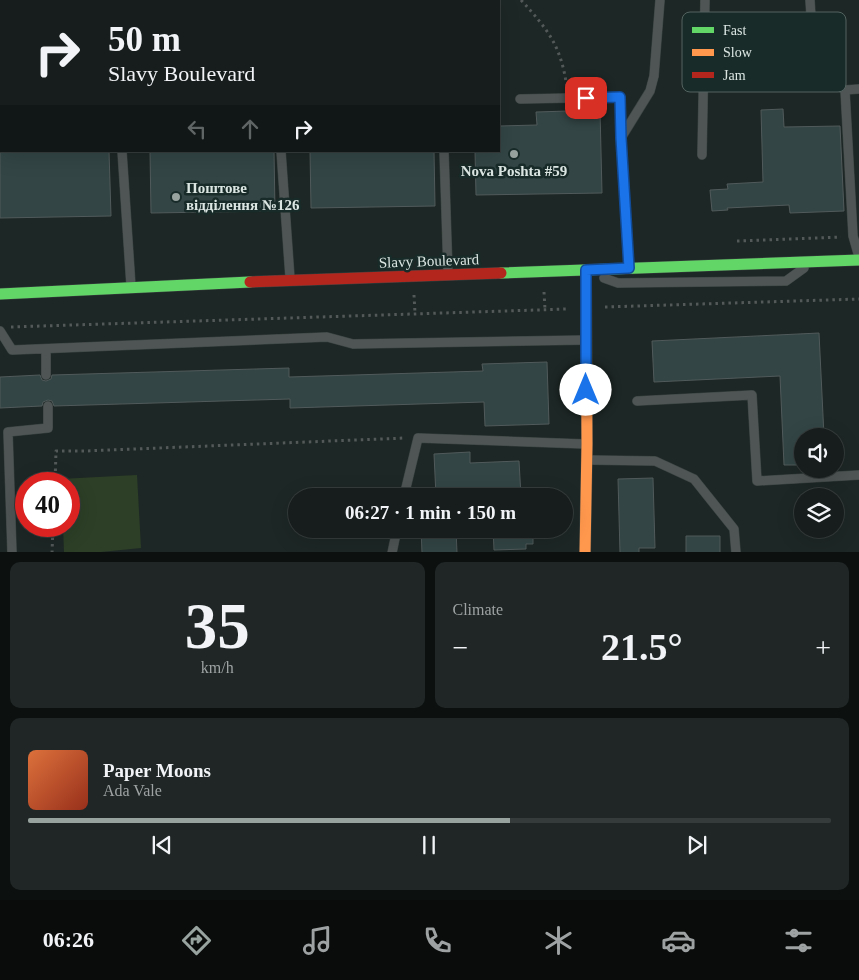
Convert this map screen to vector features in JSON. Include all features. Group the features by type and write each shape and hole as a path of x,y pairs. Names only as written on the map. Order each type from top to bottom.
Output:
{"street":[{"name":"Slavy Boulevard","path":"0,294 290,280 859,259"},
{"path":"585,552 586,270"}],"lane":[{"path":"621,138 650,91 654,76 660,0"},
{"path":"846,90 859,88"},
{"path":"702,154 703,92"},
{"path":"845,92 853,236 859,259"},
{"path":"520,99 620,97 629,268"},
{"path":"122,152 131,288"},
{"path":"281,152 290,280"},
{"path":"444,152 448,275"},
{"path":"586,270 618,283 786,281 815,261"},
{"path":"0,331 12,350 327,337 353,344 586,340"},
{"path":"46,349 46,375"},
{"path":"637,401 752,395 757,481 859,475"},
{"path":"12,552 8,432 48,428 48,406"},
{"path":"406,488 418,438 586,444"},
{"path":"586,460 655,460 694,478 734,529 736,552"},
{"path":"392,552 395,538"}],"path":[{"path":"520,0 540,21 555,41 563,62 568,98"},
{"path":"10,327 859,299"},
{"path":"55,472 56,451 418,438"},
{"path":"52,552 53,537"}],"green space":[{"path":"137,475 141,548 101,552 64,552 63,537 80,537 80,478"}],"building":[{"path":"783,109 784,127 840,126 844,211 790,213 789,205 727,208 728,210 712,211 710,190 728,189 727,184 763,182 761,110"},
{"path":"600,110 602,193 476,195 475,152 500,152 500,126 537,125 536,112"},
{"path":"0,152 109,152 111,216 0,218"},
{"path":"150,152 274,152 275,211 151,213"},
{"path":"310,152 434,152 435,206 311,208"},
{"path":"819,333 824,428 794,428 794,465 784,465 780,376 654,382 652,341"},
{"path":"547,362 549,424 485,426 484,402 290,408 290,399 54,406 52,401 48,400 43,402 42,406 0,408 0,377 40,375 42,380 46,381 51,379 52,375 289,368 289,377 483,371 482,364"},
{"path":"470,452 470,463 519,461 521,488 436,488 434,454"},
{"path":"653,478 655,548 639,548 639,552 620,552 618,479"},
{"path":"686,536 720,536 720,552 686,552"},
{"path":"421,538 456,538 457,552 422,552"},
{"path":"493,538 533,538 533,544 526,544 526,549 494,550"}],"traffic: fast":[{"path":"501,273 859,260"},
{"path":"0,294 250,282"}],"traffic: slow":[{"path":"585,552 587,444 586,270"}],"traffic: jam":[{"path":"250,282 501,273"}],"place":[{"name":"Nova Poshta #59","path":"514,154"},
{"name":"Поштове відділення №126","path":"176,197"}],"route":[{"path":"586,98 620,97 629,268 586,270 586,390"}]}
